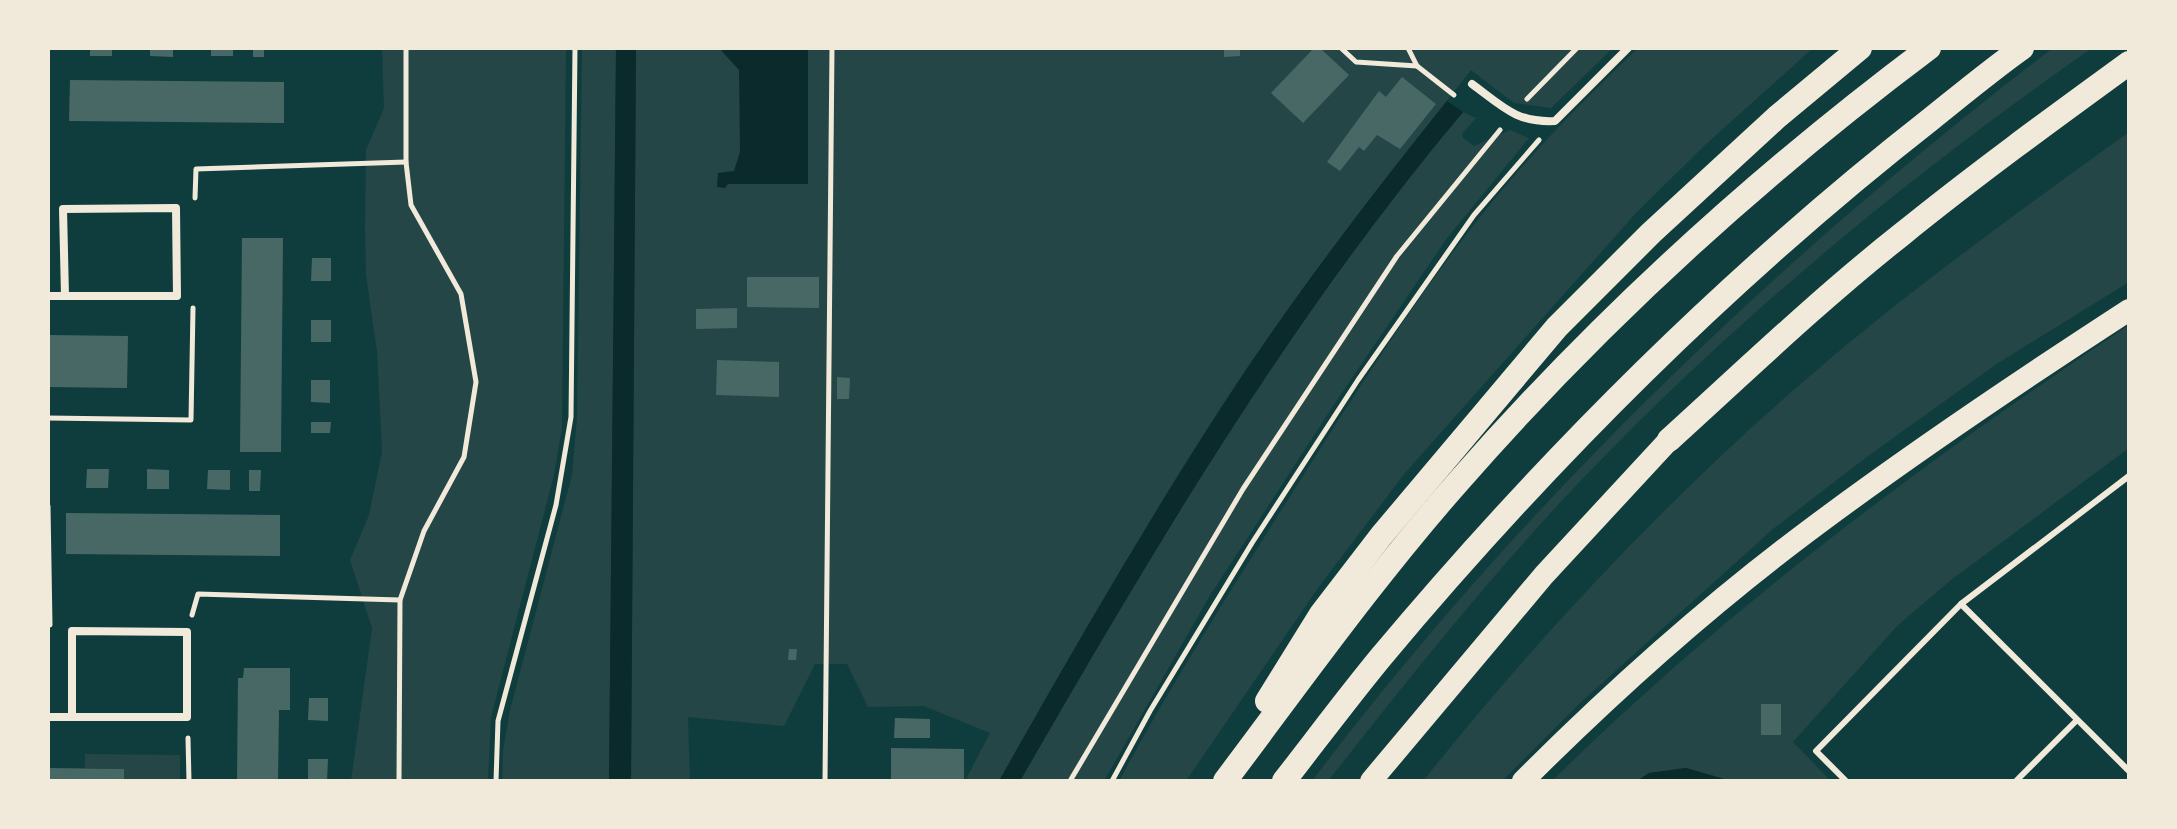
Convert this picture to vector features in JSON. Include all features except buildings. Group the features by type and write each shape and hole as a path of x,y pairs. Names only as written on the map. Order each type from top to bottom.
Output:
{"highway":[{"path":"1218,781 1321,614 1381,536 1557,327 1651,233 1777,117 1860,48"},
{"path":"1225,781 1340,628 1458,482 1579,351 1775,168 1929,48"},
{"path":"1284,781 1381,657 1617,396 1756,265 1888,152 2022,48"},
{"path":"1371,781 1544,575 1669,440 1899,236 2129,63"},
{"path":"1523,781 1650,662 1793,542 1935,439 2129,310"}],"street":[{"path":"1472,84 1513,114 1533,122 1555,121 1628,48"},
{"path":"48,296 65,296 177,296 176,208 63,209 65,296"},
{"path":"48,717 72,717 187,717 187,632 72,631 72,717"}],"lane":[{"path":"1846,781 1816,751 1961,604 2129,476"},
{"path":"1961,604 2129,771"},
{"path":"2016,781 2077,720"}],"path":[{"path":"399,781 400,600 424,531 464,457 476,382 461,294 411,205 406,162 406,48"},
{"path":"496,781 498,721 556,505 571,417 575,48"},
{"path":"825,781 832,48"},
{"path":"1341,48 1356,62 1417,66 1408,48"},
{"path":"1070,781 1243,489 1397,256 1513,114 1577,48"},
{"path":"1112,781 1150,711 1244,556 1358,380 1474,215 1555,121"},
{"path":"194,202 196,169 406,162"},
{"path":"48,418 191,420 193,295"},
{"path":"48,506 50,626"},
{"path":"187,632 198,594 400,600"},
{"path":"187,717 189,781"}],"shaded area":[{"path":"382,48 566,48 562,427 554,475 491,717 488,781 351,781 372,628 350,560 369,515 382,452 377,352 366,275 365,226 366,150 384,108"},
{"path":"582,48 616,48 609,781 502,781 510,710 572,475 577,418"},
{"path":"616,48 636,48 631,781 609,781"},
{"path":"636,48 1613,48 1551,108 1514,103 1471,70 1314,274 1225,401 1081,637 999,781 965,781 990,733 924,706 868,707 847,664 815,664 784,726 688,717 690,781 631,781"},
{"path":"719,48 808,48 808,184 728,184 725,188 717,187 718,173 734,171 740,152 739,70"},
{"path":"1638,48 1813,48 1705,145 1636,213 1405,473 1318,588 1186,781 1119,781 1241,574 1409,313 1492,202 1581,104"},
{"path":"2053,48 2092,48 1949,152 1880,207 1745,321 1681,381 1617,443 1526,540 1439,642 1328,781 1312,781 1393,678 1478,579 1566,482 1658,389 1850,213"},
{"path":"1447,101 1463,112 1340,271 1227,436 1121,607 1020,781 999,781 1109,590 1225,402 1332,248"},
{"path":"1463,112 1476,118 1462,134 1474,146 1510,130 1529,138 1447,238 1335,403 1209,597 1104,781 1020,781 1173,521 1282,352 1400,190"},
{"path":"2129,132 2129,282 1995,365 1773,529 1581,702 1502,781 1423,781 1571,608 1731,447 1879,319"},
{"path":"2129,325 2129,448 1951,580 1898,625 1793,742 1831,781 1731,781 1686,768 1649,773 1637,781 1552,781 1687,656 1830,539 1977,429"},
{"path":"85,754 180,755 180,781 124,781 124,769 85,768"},
{"path":"1686,768 1731,781 1637,781 1649,773"}]}
